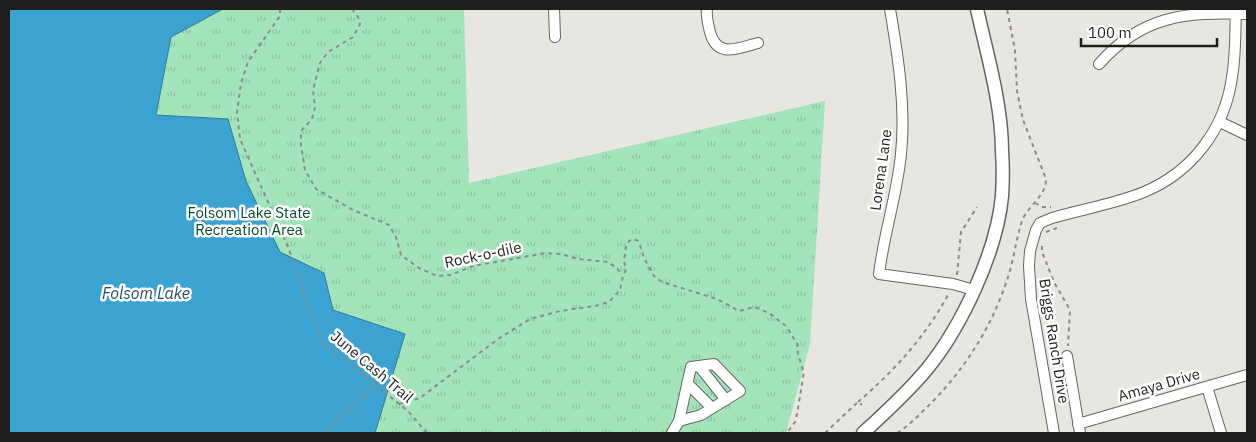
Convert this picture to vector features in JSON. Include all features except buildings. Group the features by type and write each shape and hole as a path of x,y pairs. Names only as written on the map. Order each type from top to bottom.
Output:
{"main road":[{"path":"863,433 928,368 955,327 974,290 992,242 1002,197 1002,158 996,99 978,9"}],"street":[{"path":"554,9 555,37"},
{"name":"Lorena Lane","path":"890,9 903,126 898,178 879,274 953,284"},
{"path":"1098,64 1122,41 1163,20 1185,14 1207,12 1236,11 1247,14"},
{"name":"Briggs Ranch Drive","path":"1054,433 1029,283 1030,251 1036,230 1040,223 1052,218 1129,197 1157,186 1194,158 1220,122 1230,91 1233,76 1236,11"},
{"path":"706,13 714,44 722,49 728,50 758,43"},
{"path":"1220,122 1247,135"},
{"path":"953,284 974,290"},
{"path":"1067,356 1079,429"},
{"path":"672,433 679,421 691,367 714,364 740,391 701,415 679,421"},
{"path":"699,366 726,400"},
{"name":"Amaya Drive","path":"1079,429 1247,375"},
{"path":"687,383 712,408"},
{"path":"1207,387 1221,433"}],"path":[{"name":"June Cash Trail","path":"280,9 280,16 248,62 241,84 237,112 240,139 288,247 322,342 408,411 427,433"},
{"name":"Rock-o-dile","path":"352,9 358,17 360,24 353,37 328,52 320,63 313,90 315,107 312,119 301,131 301,146 305,170 316,189 353,210 389,225 396,237 401,256 437,276 451,275 473,266 546,253 608,262 617,268 622,276"},
{"path":"1034,203 1042,207 1051,207"},
{"path":"825,433 894,370 936,316 958,272 960,232 977,207"},
{"path":"1046,232 1057,228"},
{"path":"399,404 420,398 498,339 530,319 560,311 609,302 620,290 622,276 626,270 624,261 626,246 629,241 634,240 638,241 644,258 654,276 662,282 709,296 739,311 754,307 760,309 772,314 787,327 797,344 804,372 795,422 787,433"},
{"path":"1042,240 1042,252 1051,275 1070,310 1067,356"},
{"path":"325,433 376,385"},
{"path":"858,402 862,405"}],"green space":[{"name":"Folsom Lake State Recreation Area","path":"9,9 464,9 469,183 825,101 810,344 786,433 9,433"}],"water":[{"name":"Folsom Lake","path":"9,9 223,9 171,37 156,115 228,119 246,181 280,252 324,273 333,310 405,334 375,433 9,433"}]}
